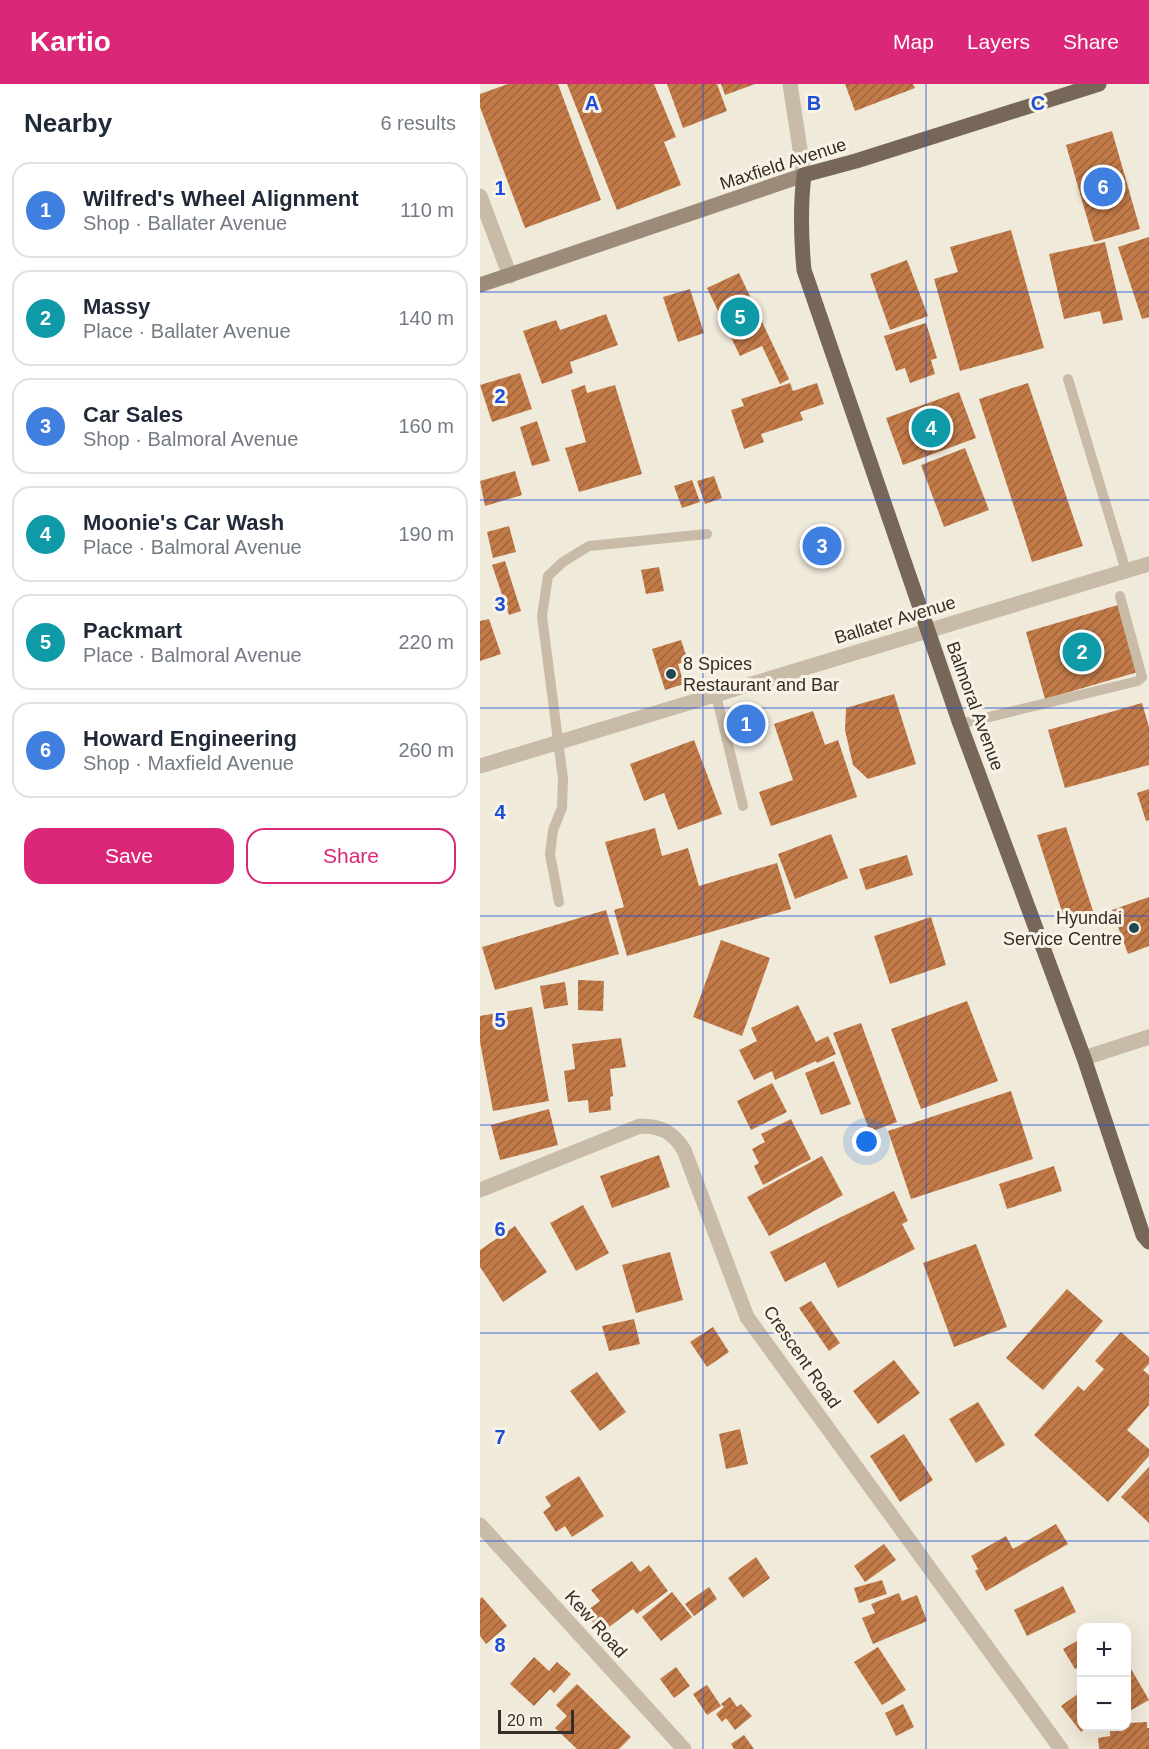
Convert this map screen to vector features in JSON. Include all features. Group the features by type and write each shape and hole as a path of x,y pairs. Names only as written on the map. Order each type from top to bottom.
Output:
{"main road":[{"name":"Maxfield Avenue","path":"480,285 804,175 856,161 1099,84"},
{"name":"Balmoral Avenue","path":"804,175 800,210 804,270 927,631 1084,1058 1147,1237"}],"street":[{"path":"790,84 804,175"},
{"path":"480,195 510,276"},
{"name":"Ballater Avenue","path":"480,766 1149,564"},
{"path":"1084,1058 1149,1037"},
{"name":"Crescent Road","path":"480,1190 640,1126 654,1126 666,1130 677,1139 684,1150 747,1317 1060,1749"},
{"name":"Kew Road","path":"480,1525 684,1749"}],"lane":[{"path":"1068,379 1126,571"},
{"path":"559,902 550,854 553,830 562,808 563,779 542,616 548,576 563,562 589,546 707,534"},
{"path":"960,724 1138,681 1142,677 1120,596"},
{"path":"716,695 743,806"}],"building":[{"path":"508,84 558,84 601,200 525,228 480,107 480,94"},
{"path":"567,84 654,84 676,137 664,142 681,185 617,210"},
{"path":"667,84 717,84 727,111 683,128"},
{"path":"721,84 755,84 725,95"},
{"path":"845,84 913,84 915,88 855,111"},
{"path":"1112,131 1140,229 1094,242 1066,145"},
{"path":"1011,230 1044,348 960,371 934,279 958,272 950,247"},
{"path":"1149,237 1149,317 1142,319 1118,247"},
{"path":"1105,242 1123,320 1103,324 1100,311 1064,319 1049,254"},
{"path":"907,260 928,316 890,330 870,274"},
{"path":"739,273 789,379 780,384 762,346 740,356 707,288"},
{"path":"690,289 704,333 678,342 663,297"},
{"path":"606,314 618,345 570,362 573,373 542,384 523,331 556,320 560,330"},
{"path":"926,323 937,358 931,360 935,374 910,383 905,368 896,371 884,336"},
{"path":"520,373 532,409 492,422 480,385"},
{"path":"790,383 793,391 817,383 824,404 800,412 803,420 761,434 764,442 744,449 731,410 744,406 741,399"},
{"path":"1028,383 1083,546 1032,562 979,399"},
{"path":"585,385 587,393 615,385 642,474 579,492 565,448 586,442 571,390"},
{"path":"959,392 976,438 903,465 886,418"},
{"path":"537,421 550,461 532,466 520,427"},
{"path":"965,448 989,510 944,527 921,465"},
{"path":"515,471 522,495 485,506 480,481"},
{"path":"714,476 722,498 705,504 697,481"},
{"path":"692,480 700,502 682,508 674,486"},
{"path":"509,526 516,552 493,558 487,532"},
{"path":"505,561 521,611 509,615 492,565"},
{"path":"659,567 664,591 646,594 641,570"},
{"path":"1118,605 1138,672 1045,699 1026,632"},
{"path":"489,619 501,654 480,661 480,621"},
{"name":"8 Spices Restaurant and Bar","path":"681,640 688,661 678,664 684,684 665,690 652,649"},
{"path":"894,694 916,764 868,779 853,765 845,730 846,708"},
{"path":"1142,703 1149,727 1149,765 1065,788 1048,730"},
{"path":"813,711 825,745 838,740 857,797 771,826 759,792 793,780 774,724"},
{"path":"694,740 722,814 678,830 664,793 644,801 630,764"},
{"path":"1149,789 1149,820 1146,821 1137,793"},
{"path":"1066,827 1093,911 1065,921 1037,835"},
{"path":"655,828 662,856 688,848 699,886 777,863 791,909 627,956 614,910 624,907 605,842"},
{"path":"831,834 848,878 795,899 778,854"},
{"path":"907,855 913,875 866,890 859,869"},
{"name":"Hyundai Service Centre","path":"1149,897 1149,946 1128,954 1112,910"},
{"path":"606,910 619,954 495,990 482,947"},
{"path":"931,917 946,965 890,984 874,936"},
{"path":"721,940 770,958 742,1036 693,1017"},
{"path":"578,980 604,981 603,1011 578,1010"},
{"path":"565,982 568,1005 544,1009 540,986"},
{"path":"967,1001 998,1081 921,1109 891,1029"},
{"path":"798,1005 816,1042 828,1036 836,1054 775,1080 772,1071 754,1080 739,1050 757,1041 751,1028"},
{"path":"532,1007 549,1101 493,1111 480,1042 480,1016"},
{"path":"861,1023 897,1122 870,1132 833,1033"},
{"path":"621,1038 626,1067 610,1069 613,1096 610,1097 611,1110 589,1113 588,1100 568,1102 564,1071 575,1069 572,1044"},
{"path":"834,1061 851,1104 821,1115 805,1073"},
{"path":"772,1083 787,1112 751,1130 737,1101"},
{"path":"1011,1091 1033,1159 911,1199 888,1131"},
{"path":"549,1109 558,1145 500,1160 491,1125"},
{"path":"791,1119 811,1159 763,1185 754,1166 759,1163 752,1149 765,1142 761,1134"},
{"path":"659,1155 670,1187 612,1208 600,1176"},
{"path":"822,1156 843,1195 769,1236 747,1197"},
{"path":"1054,1166 1062,1191 1007,1209 999,1184"},
{"path":"894,1191 908,1221 902,1224 915,1249 838,1288 825,1262 785,1282 770,1252"},
{"path":"583,1205 609,1253 576,1271 550,1223"},
{"path":"515,1226 547,1272 503,1302 480,1267 480,1250"},
{"path":"976,1244 1007,1327 954,1347 923,1263"},
{"path":"670,1252 683,1300 636,1313 622,1265"},
{"path":"1067,1289 1103,1321 1043,1390 1006,1358"},
{"path":"811,1301 840,1343 829,1351 799,1308"},
{"path":"634,1319 640,1344 609,1351 602,1326"},
{"path":"713,1327 729,1352 707,1367 690,1342"},
{"path":"1121,1332 1149,1357 1149,1364 1143,1370 1149,1375 1149,1405 1127,1430 1149,1449 1149,1456 1108,1502 1034,1435 1078,1386 1084,1391 1104,1369 1095,1361"},
{"path":"894,1360 920,1393 878,1424 853,1391"},
{"path":"597,1372 626,1412 600,1431 570,1391"},
{"path":"978,1402 1005,1445 976,1463 949,1419"},
{"path":"740,1429 748,1464 726,1469 719,1434"},
{"path":"904,1434 933,1480 900,1502 870,1456"},
{"path":"1149,1467 1149,1523 1121,1497"},
{"path":"579,1476 604,1516 572,1537 565,1526 556,1532 543,1512 551,1506 545,1497"},
{"path":"1056,1524 1068,1544 986,1591 975,1571 978,1569 971,1556 1006,1536 1013,1549"},
{"path":"884,1544 896,1560 865,1582 854,1566"},
{"path":"756,1557 770,1578 743,1598 728,1578"},
{"path":"632,1561 640,1572 649,1565 668,1591 637,1614 633,1609 601,1633 585,1612 600,1601 591,1590"},
{"path":"882,1580 887,1594 859,1603 854,1588"},
{"path":"1063,1586 1076,1612 1027,1636 1014,1610"},
{"path":"709,1587 717,1599 694,1616 685,1604"},
{"path":"672,1592 692,1617 661,1641 642,1617"},
{"path":"899,1593 902,1601 917,1595 927,1621 873,1644 862,1618 875,1613 871,1604"},
{"path":"482,1597 507,1626 486,1644 480,1636 480,1599"},
{"path":"1077,1641 1077,1668 1075,1669 1063,1649"},
{"path":"878,1647 906,1690 882,1705 854,1662"},
{"path":"534,1657 549,1671 557,1662 571,1674 554,1693 550,1689 534,1706 510,1684"},
{"path":"676,1667 690,1686 674,1698 660,1679"},
{"path":"1131,1669 1149,1700 1131,1710"},
{"path":"577,1684 631,1737 619,1749 577,1749 555,1728 567,1716 556,1705"},
{"path":"707,1685 721,1706 707,1715 693,1694"},
{"path":"1077,1695 1077,1727 1061,1706"},
{"path":"730,1697 737,1707 741,1704 752,1716 735,1730 726,1718 722,1722 716,1714 724,1707 721,1704"},
{"path":"903,1704 914,1727 896,1736 885,1713"},
{"path":"1147,1722 1149,1749 1099,1749 1098,1738 1110,1736 1110,1731 1131,1731 1131,1723"},
{"path":"744,1735 754,1749 734,1749 731,1744"}],"place":[{"name":"Howard Engineering","path":"1103,187"},
{"name":"Packmart","path":"740,317"},
{"name":"Moonie's Car Wash","path":"931,428"},
{"name":"Car Sales","path":"822,546"},
{"name":"Massy","path":"1082,652"},
{"name":"8 Spices Restaurant and Bar","path":"671,674"},
{"name":"Wilfred's Wheel Alignment","path":"746,724"},
{"name":"Hyundai Service Centre","path":"1134,928"}]}
